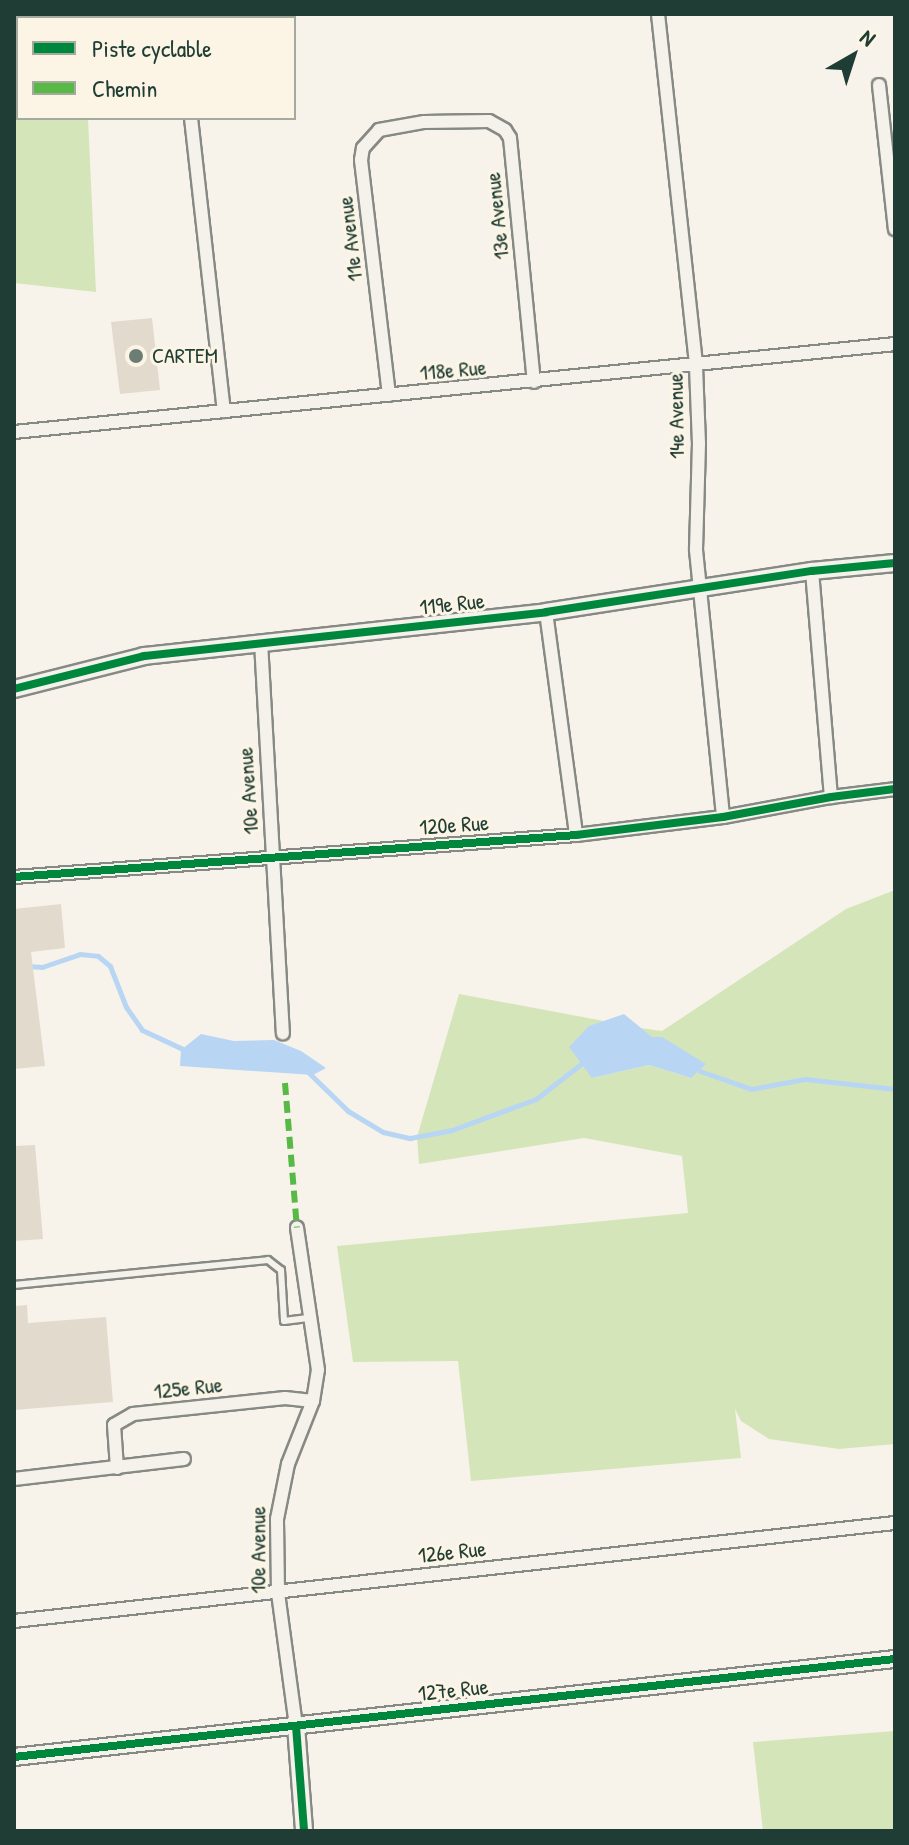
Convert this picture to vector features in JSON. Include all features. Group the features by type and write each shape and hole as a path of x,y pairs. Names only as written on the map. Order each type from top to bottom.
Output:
{"street":[{"name":"14e Avenue","path":"658,14 696,366 699,443 695,526 723,817"},
{"path":"879,85 895,229"},
{"path":"191,120 224,411"},
{"name":"13e Avenue","path":"424,122 489,121 505,130 510,138 534,382"},
{"name":"11e Avenue","path":"389,395 361,160 363,148 379,130 424,122"},
{"name":"118e Rue","path":"14,432 895,344"},
{"name":"119e Rue","path":"14,689 144,656 546,612 812,571 895,563"},
{"path":"812,571 831,797"},
{"path":"546,612 576,835"},
{"name":"10e Avenue","path":"261,642 283,1033"},
{"name":"120e Rue","path":"14,877 274,855 576,835 723,817 895,789"},
{"name":"10e Avenue","path":"297,1228 318,1370 313,1401 288,1464 280,1497 276,1540 278,1592 296,1726 304,1831"},
{"name":"125e Rue","path":"117,1468 114,1425 133,1414 285,1398 313,1401"},
{"path":"14,1479 184,1459"},
{"name":"126e Rue","path":"14,1621 895,1523"},
{"name":"127e Rue","path":"14,1757 895,1659"}],"lane":[{"path":"14,1285 268,1260 281,1270 284,1321 310,1318"}],"green space":[{"path":"16,44 16,120 88,120 96,292 14,283"},
{"path":"895,890 895,1444 839,1449 769,1439 741,1421 735,1409 741,1458 471,1481 458,1361 353,1362 337,1246 688,1213 682,1156 584,1138 419,1164 417,1137 459,994 604,1021 592,1078 649,1065 691,1078 640,1028 662,1031 846,909"},
{"path":"895,1731 895,1831 763,1831 753,1742"}],"water":[{"path":"624,1014 652,1037 662,1037 706,1064 691,1078 649,1065 592,1078 569,1047 589,1026"},
{"path":"201,1034 234,1041 274,1040 301,1051 326,1068 313,1075 180,1066 181,1050"}],"building":[{"name":"CARTEM","path":"152,318 160,390 120,394 111,322"},
{"path":"61,904 65,948 31,952 45,1066 14,1069 14,909"},
{"path":"35,1145 43,1239 14,1241 14,1146"},
{"path":"27,1305 28,1323 106,1317 113,1402 14,1410 14,1306"}],"waterway":[{"path":"29,966 42,967 80,954 98,956 110,966 126,1007 142,1030 187,1051"},
{"path":"308,1072 348,1111 383,1132 410,1138 452,1130 536,1099 581,1064"},
{"path":"700,1071 751,1089 805,1079 895,1089"}],"marked path":[{"path":"285,1083 297,1228"}],"cycle path":[{"path":"14,689 144,656 546,612 812,571 895,563"},
{"path":"14,877 576,835 723,817 895,789"},
{"path":"14,1757 895,1659"},
{"path":"296,1726 304,1831"}],"place":[{"name":"CARTEM","path":"136,356"}]}
